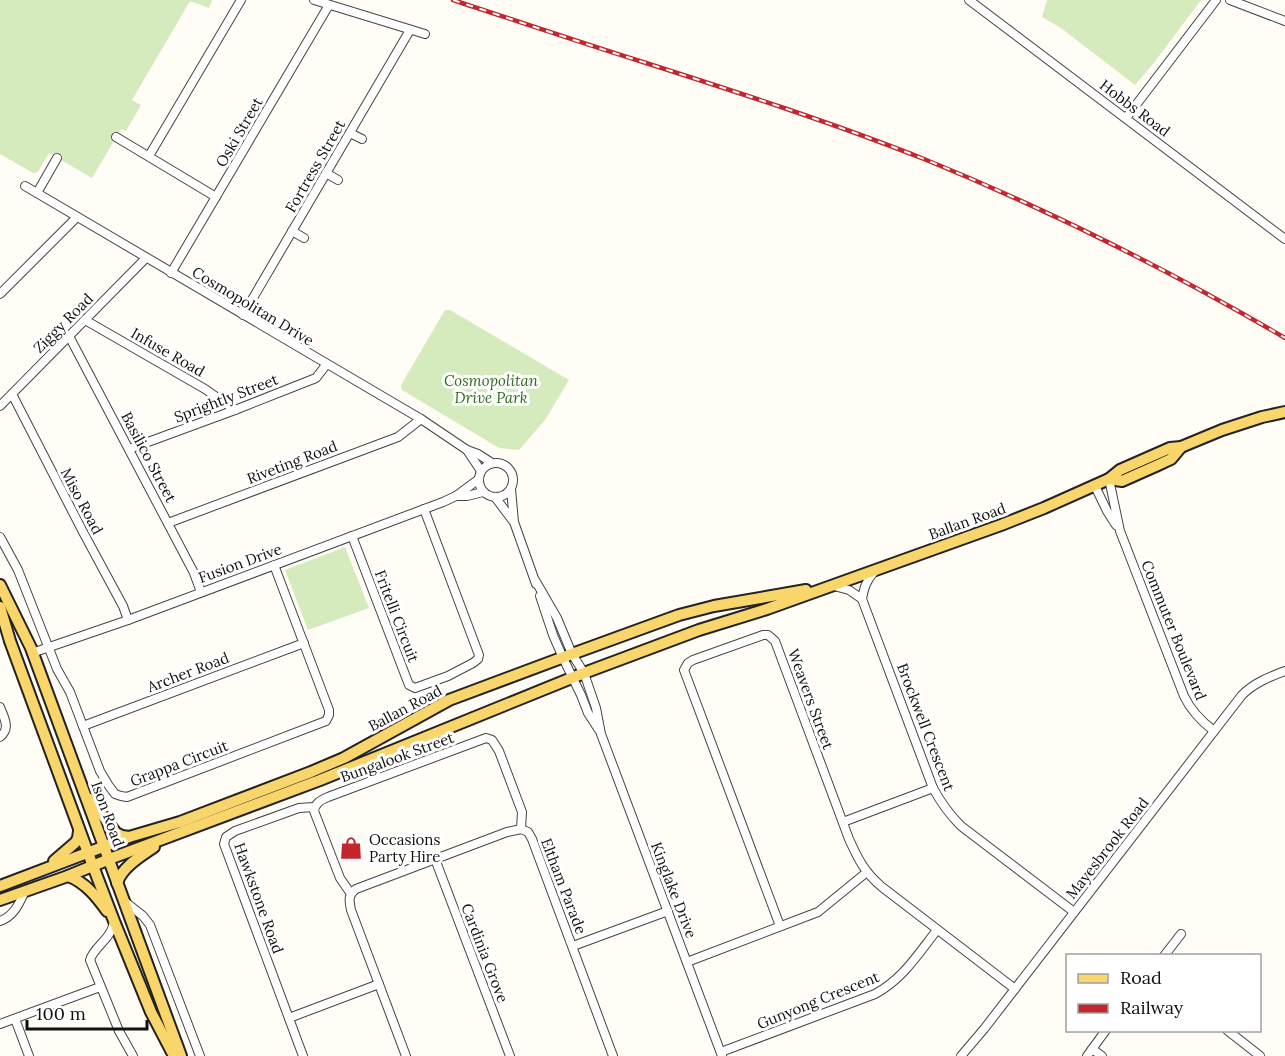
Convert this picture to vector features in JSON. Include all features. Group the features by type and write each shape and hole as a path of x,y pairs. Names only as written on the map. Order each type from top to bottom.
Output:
{"main road":[{"name":"Ballan Road","path":"0,900 320,780 584,673 699,630 767,609 1001,525 1109,479 1122,481 1171,459 1181,447 1222,430 1285,412"},
{"name":"Ison Road","path":"0,585 32,652 181,1056"},
{"name":"Ballan Road","path":"0,886 129,837 180,822 311,772 344,758 449,700 679,615 714,606 833,586"},
{"path":"0,608 114,921 151,1012 174,1056"},
{"path":"20,668 23,659 32,652"},
{"path":"81,783 92,802 116,833 129,837"},
{"path":"39,871 73,846 78,838 79,828"},
{"path":"117,883 120,874 125,869 170,836"},
{"path":"68,876 77,879 89,890 114,921"}],"street":[{"path":"149,156 241,0"},
{"path":"314,0 425,34"},
{"name":"Hobbs Road","path":"969,0 1285,239"},
{"path":"1126,118 1216,0"},
{"path":"1230,0 1285,21"},
{"name":"Oski Street","path":"171,273 329,5"},
{"name":"Fortress Street","path":"243,315 410,30"},
{"path":"350,133 362,140"},
{"path":"116,136 216,197"},
{"path":"37,193 57,158"},
{"path":"326,173 338,180"},
{"name":"Cosmopolitan Drive","path":"25,186 492,463"},
{"path":"0,294 77,217"},
{"path":"292,231 304,238"},
{"name":"Ziggy Road","path":"0,406 146,258"},
{"name":"Infuse Road","path":"85,320 204,389 235,410"},
{"name":"Basilico Street","path":"69,336 194,573 201,592"},
{"name":"Sprightly Street","path":"129,449 316,378 326,365"},
{"name":"Miso Road","path":"12,394 123,606 128,620"},
{"name":"Riveting Road","path":"168,523 398,437 421,419"},
{"name":"Cosmopolitan Drive","path":"467,450 480,475"},
{"path":"514,522 495,497 483,492 479,484 484,467 492,463 501,463 511,472 514,522 553,636 567,656 584,673"},
{"name":"Fusion Drive","path":"32,652 128,620 424,509 456,496 480,475"},
{"name":"Commuter Boulevard","path":"1109,479 1120,531 1184,696 1189,707 1214,731"},
{"name":"Commuter Boulevard","path":"1095,486 1120,531"},
{"path":"495,497 504,495 511,489"},
{"name":"Fusion Drive","path":"456,496 483,492"},
{"name":"Fritelli Circuit","path":"352,536 409,685 415,688 448,676 476,662 478,655 424,509"},
{"name":"Grappa Circuit","path":"0,537 18,570 59,674 70,692 100,771 116,794 127,797 324,723 328,718 329,710 274,565"},
{"path":"833,586 849,590 862,599 868,579 875,570"},
{"path":"535,580 557,618 573,678"},
{"name":"Brockwell Crescent","path":"862,599 940,802 961,825 1074,912"},
{"name":"Weavers Street","path":"780,926 684,670 688,663 768,634 775,641 856,855 867,872 882,887 1015,989"},
{"name":"Archer Road","path":"83,726 303,643"},
{"name":"Mayesbrook Road","path":"961,1056 1247,689 1266,678 1285,671"},
{"name":"Kinglake Drive","path":"584,673 596,708 601,734 721,1054"},
{"name":"Kinglake Drive","path":"573,678 588,713 601,734"},
{"path":"0,707 7,729 0,737"},
{"name":"Bungalook Street","path":"314,807 328,797 486,738 492,740 499,751 522,812 521,829"},
{"path":"843,822 933,788"},
{"path":"314,807 340,878 351,894 349,900 351,910 406,1056"},
{"name":"Hawkstone Road","path":"303,1056 225,849 224,840 234,831 299,808 314,807"},
{"name":"Eltham Parade","path":"351,894 356,889 507,832 521,829 528,832 613,1056"},
{"name":"Cardinia Grove","path":"435,859 510,1056"},
{"path":"687,962 818,912 867,872"},
{"path":"0,921 7,919 18,907 25,891"},
{"path":"123,900 143,916 150,925 200,1056"},
{"path":"573,946 668,911"},
{"path":"114,921 110,934 91,955 90,960 119,1031 133,1056"},
{"name":"Gunyong Crescent","path":"721,1054 886,988 896,981 937,930"},
{"path":"1166,954 1181,934"},
{"path":"289,1018 379,984"},
{"path":"0,1024 100,987"},
{"path":"15,1019 29,1056"},
{"path":"1102,1056 1089,1052 1104,1032"},
{"path":"1230,1032 1260,1056"}],"green space":[{"path":"0,0 212,0 209,8 190,1 132,100 141,105 126,131 121,129 92,178 49,153 38,172 33,173 0,154"},
{"path":"1047,0 1201,0 1135,85 1061,28 1042,17"},
{"name":"Cosmopolitan Drive Park","path":"445,310 450,310 569,380 545,420 519,450 499,448 402,390 401,385"},
{"path":"345,547 369,608 308,630 285,570"}],"railway":[{"path":"453,0 786,109 924,159 1108,242 1285,338"}],"place":[{"name":"Occasions Party Hire","path":"351,848"}]}
